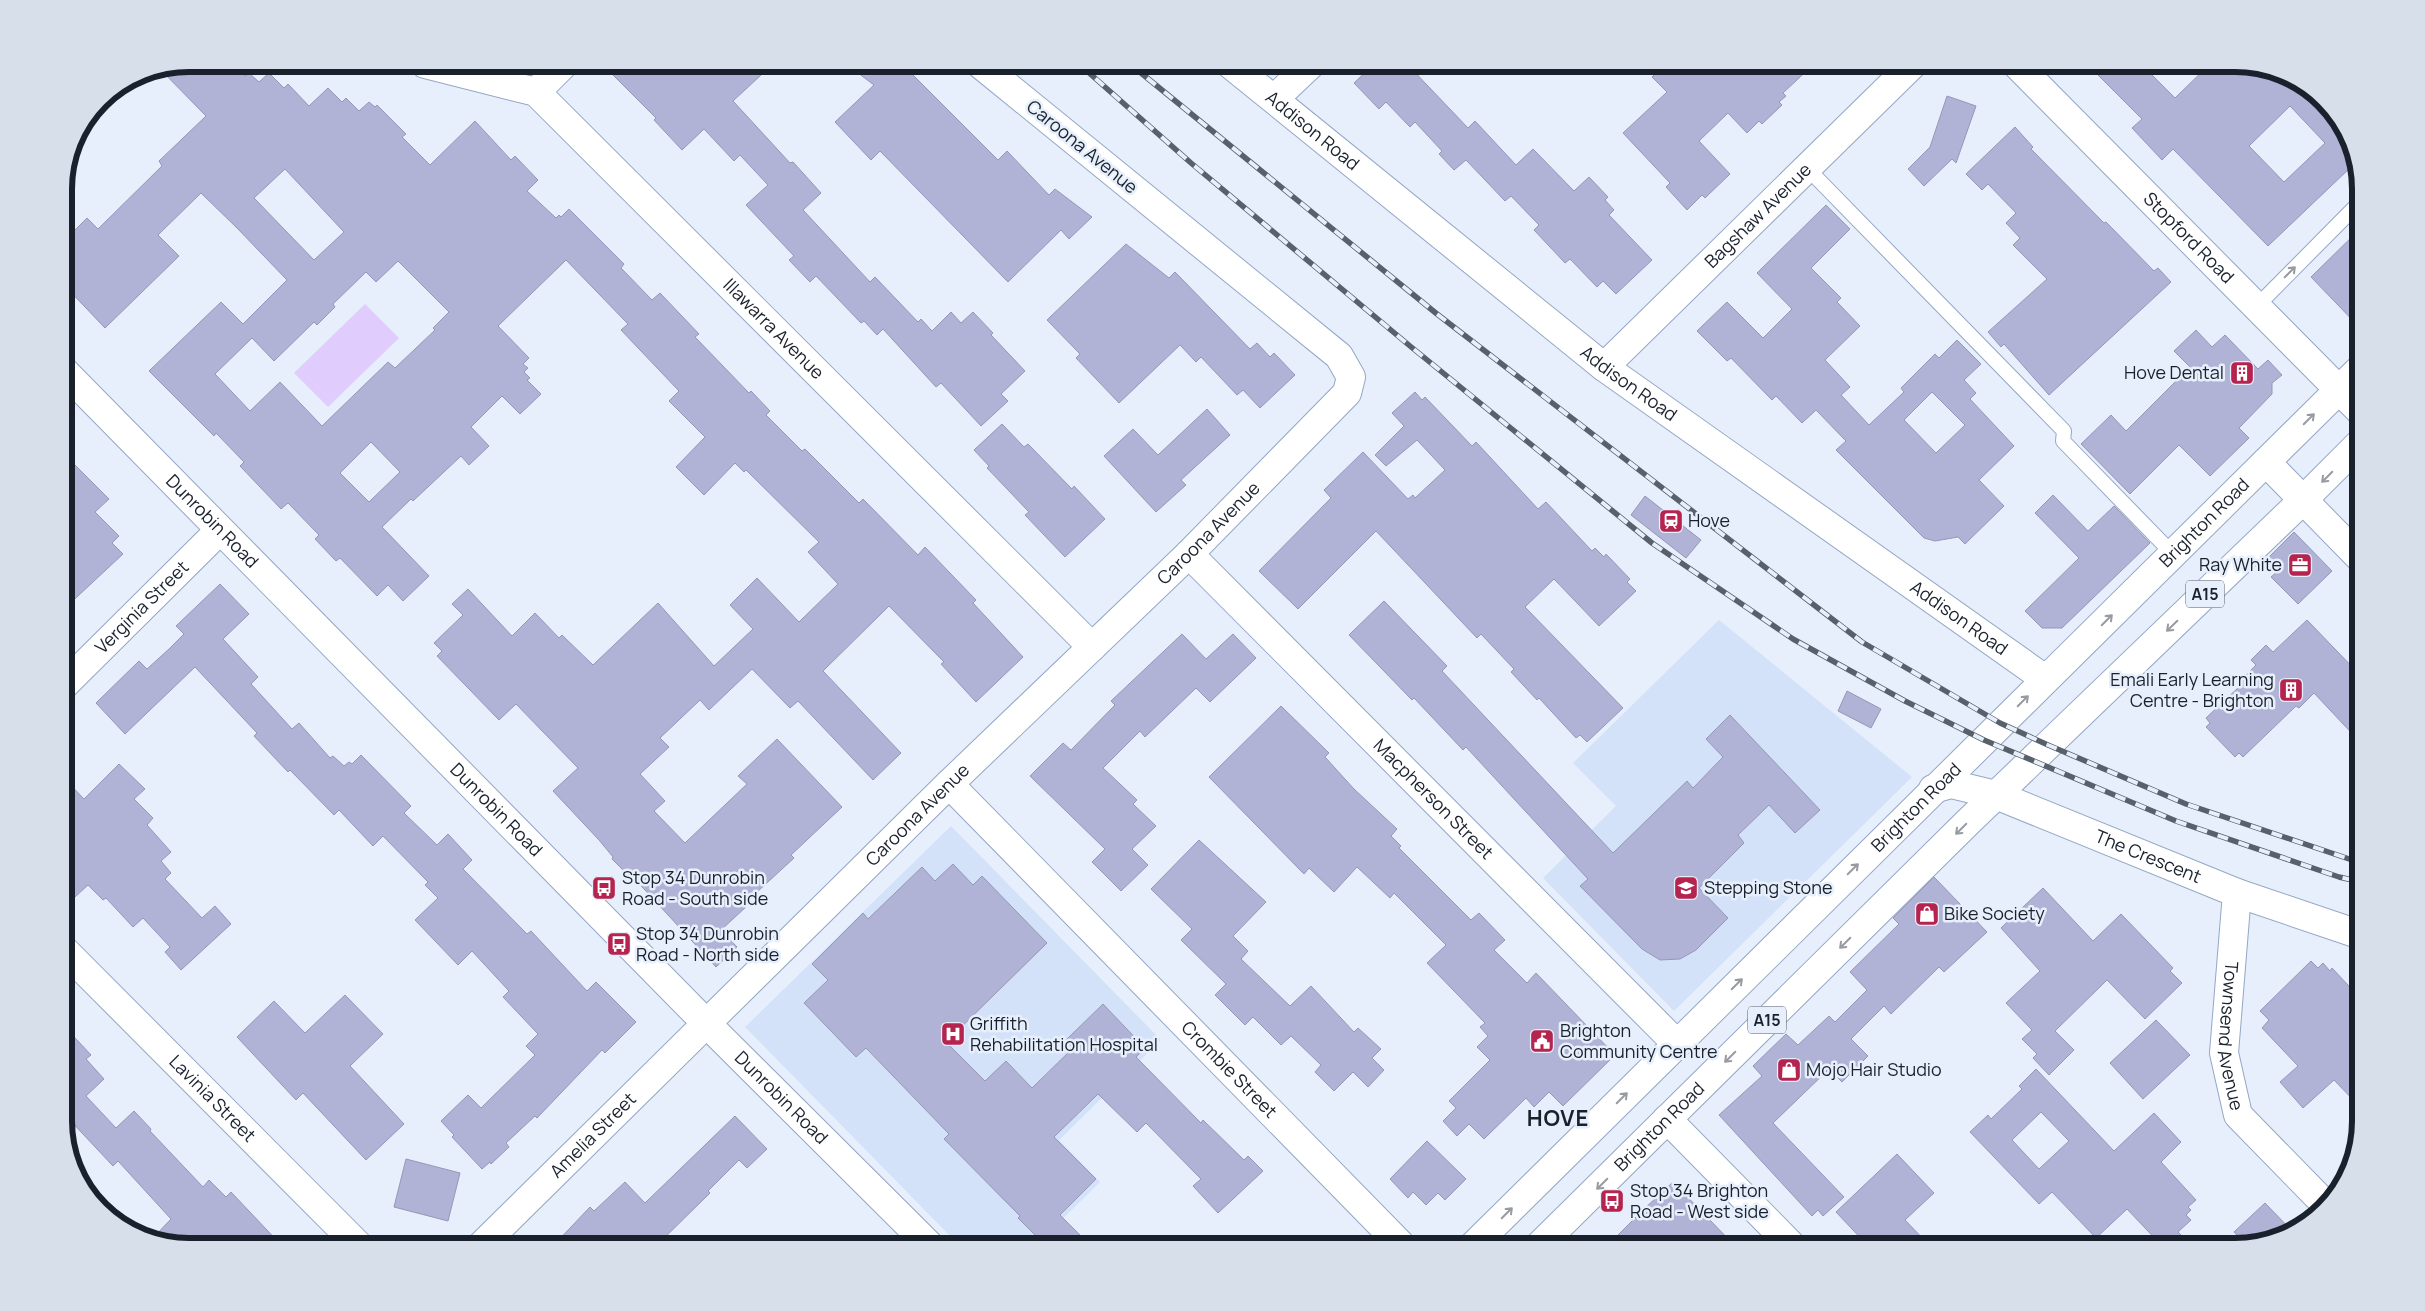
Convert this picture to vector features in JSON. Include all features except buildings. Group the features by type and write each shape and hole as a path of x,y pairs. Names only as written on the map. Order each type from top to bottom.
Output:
{"street":[{"path":"457,72 536,92 556,72"},
{"name":"Caroona Avenue","path":"706,1023 949,784 1189,554 1344,398 1351,377 1340,356 990,72"},
{"name":"Addison Road","path":"1240,72 1604,367 2045,679"},
{"path":"1274,99 1303,72"},
{"name":"Bagshaw Avenue","path":"1604,367 1906,72"},
{"name":"Stopford Road","path":"2024,72 2352,403"},
{"name":"Illawarra Avenue","path":"536,92 1092,646"},
{"name":"Brighton Road","path":"1481,1238 2352,377"},
{"name":"Dunrobin Road","path":"73,380 706,1023 922,1238"},
{"name":"Brighton Road","path":"1547,1238 1996,795 2352,451"},
{"path":"2266,462 2352,550"},
{"name":"Verginia Street","path":"73,676 220,530"},
{"name":"Macpherson Street","path":"1189,554 1677,1044"},
{"name":"Crombie Street","path":"949,784 1394,1238"},
{"name":"The Crescent","path":"1933,789 1951,784 1996,795 2237,893 2352,931"},
{"name":"Townsend Avenue","path":"2237,893 2224,1053 2238,1115 2322,1201"},
{"name":"Lavinia Street","path":"73,959 351,1238"},
{"name":"Amelia Street","path":"489,1238 706,1023"},
{"path":"1667,1118 1783,1238"}],"lane":[{"path":"1807,168 2064,432 2063,441 2173,554"},
{"path":"2256,307 2352,209"}],"shaded area":[{"path":"365,304 399,338 328,407 294,373"},
{"path":"1719,620 1912,777 1674,1011 1543,878 1616,806 1573,763"},
{"name":"Griffith Rehabilitation Hospital","path":"951,826 1161,1040 1059,1140 1100,1182 1043,1238 952,1238 745,1027"}],"railway":[{"path":"1088,72 1191,163 1410,346 1652,543 1793,639 1905,701 1984,740 2176,821 2352,880"},
{"path":"1140,72 1437,314 1862,642 2000,723 2048,745 2186,804 2352,860"}],"place":[{"name":"Hove Dental","path":"2242,373"},
{"name":"Hove","path":"1671,521"},
{"name":"Ray White","path":"2300,565"},
{"name":"Emali Early Learning Centre - Brighton","path":"2291,690"},
{"name":"Stop 34 Dunrobin Road - South side","path":"604,888"},
{"name":"Stepping Stone","path":"1686,888"},
{"name":"Bike Society","path":"1927,914"},
{"name":"Stop 34 Dunrobin Road - North side","path":"619,944"},
{"name":"Griffith Rehabilitation Hospital","path":"953,1034"},
{"name":"Brighton Community Centre","path":"1542,1041"},
{"name":"Mojo Hair Studio","path":"1789,1070"},
{"name":"Stop 34 Brighton Road - West side","path":"1612,1201"}],"district":[{"name":"HOVE","path":"1558,1118"}]}
